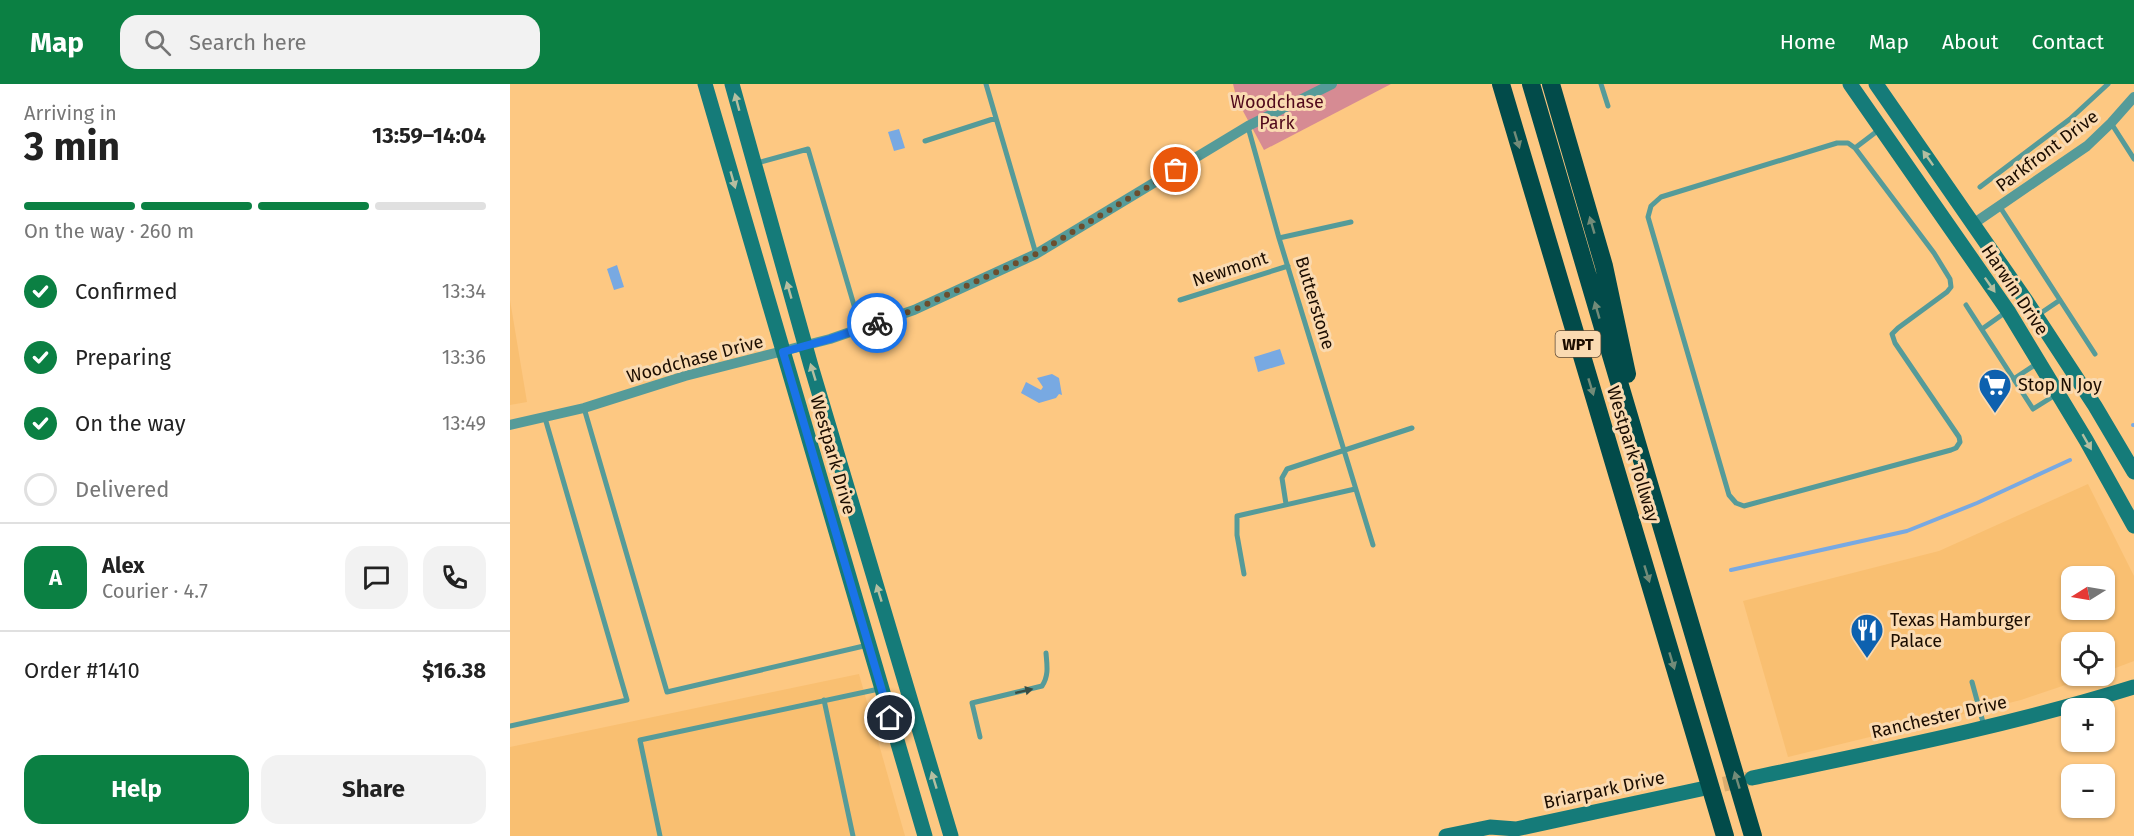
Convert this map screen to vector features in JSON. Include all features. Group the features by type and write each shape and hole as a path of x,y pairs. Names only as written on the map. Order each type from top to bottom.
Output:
{"highway":[{"name":"Westpark Tollway","path":"1501,84 1725,836"},
{"name":"Westpark Tollway","path":"1531,84 1754,836"},
{"path":"1551,84 1604,266 1655,507"}],"main road":[{"name":"Westpark Drive","path":"705,84 925,836"},
{"name":"Westpark Drive","path":"732,84 805,346 951,836"},
{"name":"Harwin Drive","path":"1850,84 2008,311 2040,362 2134,526"},
{"name":"Harwin Drive","path":"1876,84 2037,316 2079,380 2134,472"},
{"path":"1916,177 1938,191 1962,224 1967,227 1973,224"},
{"path":"2058,393 2079,380"},
{"path":"838,541 861,534"},
{"name":"Ranchester Drive","path":"1752,778 1985,728 2077,705 2134,687"},
{"name":"Briarpark Drive","path":"1446,836 1490,827 1511,832 1701,789"}],"street":[{"name":"Woodchase Drive","path":"510,425 584,408 685,376 805,346 914,310 1036,254 1248,126 1332,84"},
{"name":"Parkfront Drive","path":"1973,224 2087,146 2134,97"}],"lane":[{"path":"986,84 1036,254"},
{"path":"1601,84 1608,106"},
{"path":"1980,187 2070,119 2108,84"},
{"path":"925,141 996,118"},
{"path":"2111,123 2134,159"},
{"name":"Butterstone","path":"1248,126 1279,238 1373,545"},
{"path":"1855,148 1882,128"},
{"path":"1838,142 1848,143 1855,148 1950,279 1951,287 1947,292 1892,334 1895,343 1959,437 1960,442 1956,448 1951,450 1744,506 1736,503 1729,495 1648,217 1651,206 1661,196 1838,142"},
{"path":"754,164 808,148 861,329"},
{"path":"2000,207 2095,354"},
{"path":"1279,238 1351,222"},
{"name":"Newmont","path":"1180,300 1288,266"},
{"path":"2037,316 2060,300"},
{"path":"1965,305 2033,409 2058,393"},
{"path":"1982,329 2008,311"},
{"path":"2014,378 2040,362"},
{"path":"584,408 667,692 868,645"},
{"path":"510,726 627,700 545,418"},
{"path":"1286,504 1282,478 1287,469 1412,428"},
{"path":"1244,574 1237,535 1238,516 1355,489"},
{"path":"980,736 972,703 1042,686 1048,669 1046,653"},
{"path":"1972,682 1985,728"},
{"path":"660,836 640,740 881,689"},
{"path":"824,700 853,836"}],"shaded area":[{"path":"510,300 527,402 510,405"},
{"path":"2088,484 2134,576 2134,661 2115,668 2115,632 2061,632 2062,686 2021,700 1788,757 1743,601 1939,551"},
{"path":"859,674 905,836 510,836 510,747"}],"green space":[{"name":"Woodchase Park","path":"1233,84 1391,84 1264,150 1237,100"}],"water":[{"path":"899,129 905,148 894,151 888,132"},
{"path":"617,265 624,287 614,290 607,269"},
{"path":"1280,349 1285,364 1258,372 1254,357"},
{"path":"1052,374 1059,378 1062,395 1059,394 1056,398 1039,403 1021,393 1026,382 1041,390 1043,387 1037,378"}],"waterway":[{"path":"1731,570 1907,531 1977,503 2070,460"}],"tunnel":[{"path":"1701,789 1748,779"}],"way so far":[{"path":"877,323 914,310 1009,268 1117,207 1176,170"}],"place":[{"name":"Stop N Joy","path":"1995,414"},
{"name":"Texas Hamburger Palace","path":"1867,659"}],"route":[{"path":"877,323 783,352 890,718"}]}
